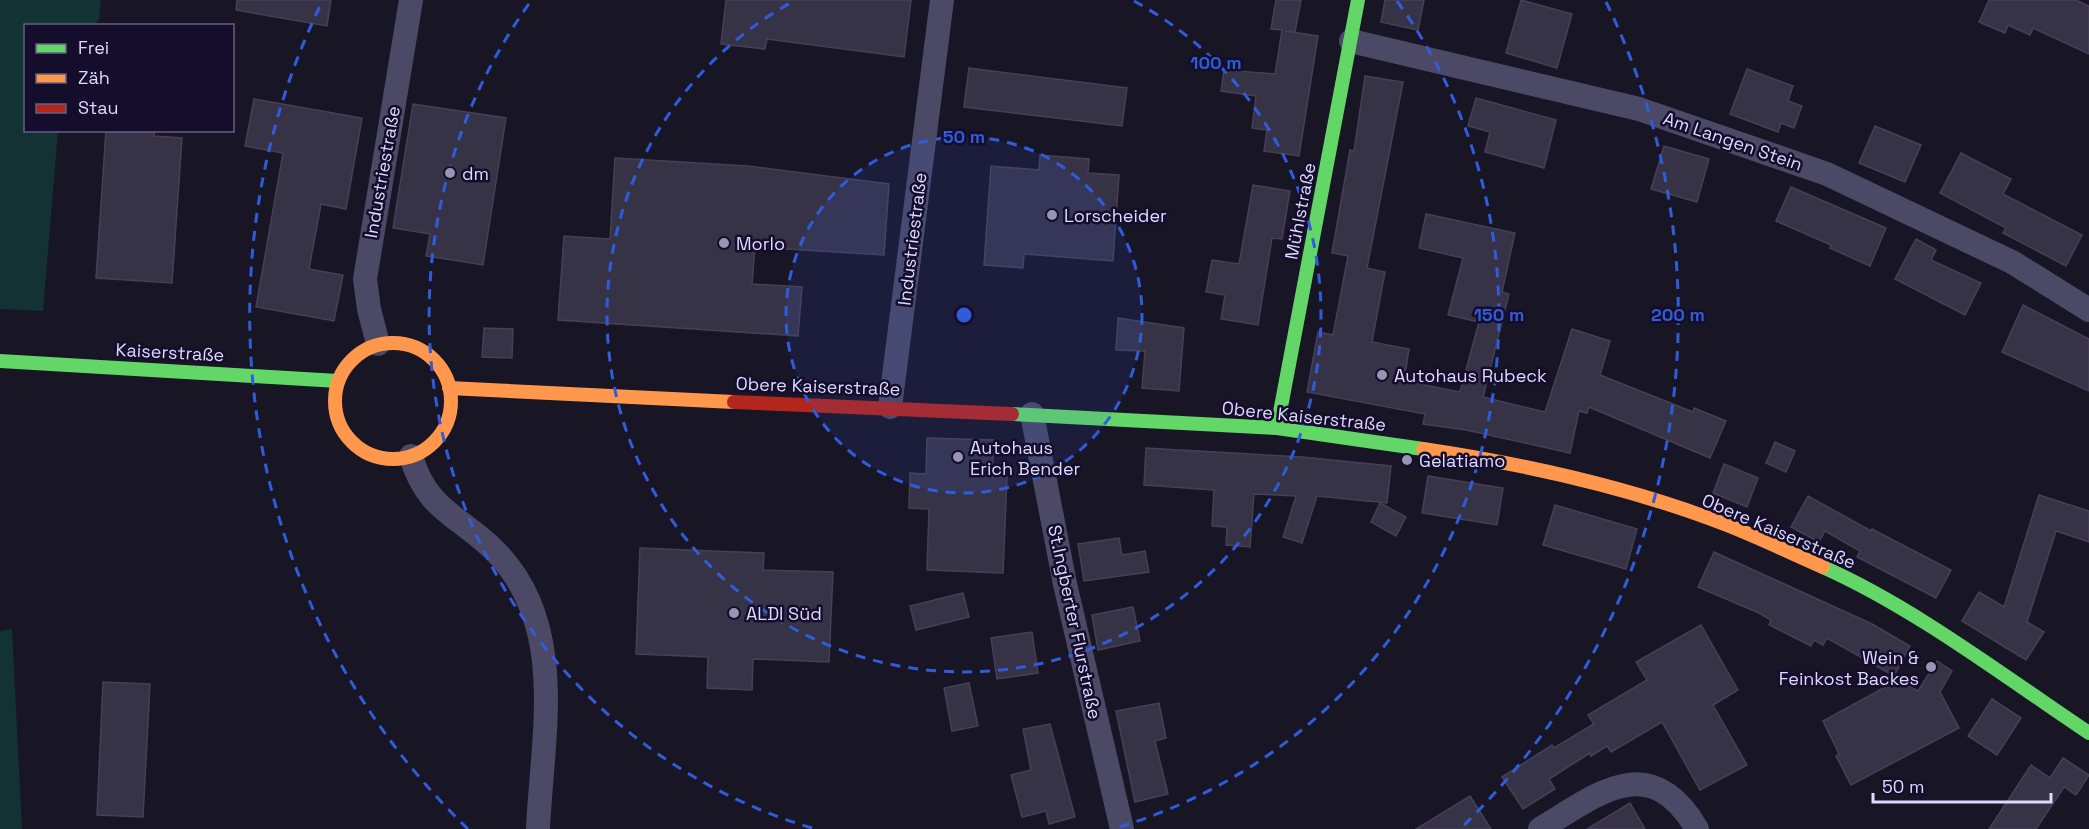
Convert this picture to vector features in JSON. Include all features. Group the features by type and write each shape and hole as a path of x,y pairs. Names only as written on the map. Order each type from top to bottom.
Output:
{"main road":[{"name":"Mühlstraße","path":"1277,428 1358,0"},
{"path":"378,344 404,344 420,350 433,359 443,372 449,388 451,405 443,429 426,448 411,456 393,459 375,456 358,448 345,434 337,418 334,399 338,381 346,367 358,355 378,344"},
{"name":"Kaiserstraße","path":"0,361 338,381"},
{"name":"Obere Kaiserstraße","path":"449,388 657,399 890,407 1277,428 1482,459 1635,494 1727,525 1845,577 1942,635 2089,733"}],"street":[{"name":"Industriestraße","path":"378,344 369,309 365,279 411,0"},
{"name":"Industriestraße","path":"890,407 942,0"},
{"name":"Am Langen Stein","path":"1351,41 1639,109 1827,174 2012,262 2089,310"},
{"name":"St.Ingberter Flurstraße","path":"1032,414 1065,584 1122,829"},
{"path":"411,456 422,486 432,501 495,552 518,578 530,602 545,660 546,690 538,829"},
{"path":"1540,829 1608,788 1633,783 1652,786 1672,796 1697,829"}],"green space":[{"path":"0,0 101,0 99,19 96,24 24,24 24,132 58,132 43,311 0,309"},
{"path":"12,629 22,829 0,829 0,631"}],"building":[{"path":"237,0 331,0 327,26 236,10"},
{"path":"726,0 911,0 904,57 767,39 765,49 721,44"},
{"path":"1276,0 1301,0 1295,32 1285,31 1318,36 1299,156 1264,151 1267,130 1252,128 1256,96 1221,91 1224,70 1275,74 1282,30 1271,29"},
{"path":"1385,0 1424,0 1418,30 1381,22"},
{"path":"1521,0 1572,14 1557,68 1506,53"},
{"path":"1989,0 2076,0 2089,6 2089,54 2033,28 2030,35 2008,25 2005,33 1979,22"},
{"path":"969,68 1127,88 1122,126 964,107"},
{"path":"1747,69 1793,86 1788,101 1802,106 1794,128 1781,123 1778,132 1730,114"},
{"path":"1365,76 1403,82 1367,268 1385,272 1372,342 1409,349 1404,381 1460,392 1479,322 1448,315 1463,258 1419,248 1426,214 1515,233 1502,292 1509,294 1483,397 1545,412 1572,329 1610,341 1600,375 1693,412 1694,408 1726,421 1710,458 1589,407 1587,413 1579,411 1570,453 1466,430 1423,424 1425,414 1307,392 1318,332 1333,335 1348,256 1332,253 1350,150 1354,151"},
{"path":"1476,98 1556,120 1544,168 1485,152 1490,132 1468,126"},
{"path":"254,99 362,118 346,209 321,204 309,269 343,275 334,321 256,307 283,153 245,146"},
{"name":"dm","path":"413,104 506,118 483,265 426,256 430,234 393,228"},
{"path":"1875,126 1921,145 1905,182 1859,163"},
{"path":"106,132 154,132 154,136 182,138 172,283 96,278"},
{"path":"1664,146 1709,159 1697,202 1651,189"},
{"path":"1961,153 2011,179 2003,194 2082,235 2066,266 2003,233 2006,228 1940,193"},
{"name":"Lorscheider","path":"1040,155 1089,159 1088,173 1119,175 1113,261 1024,254 1023,268 984,265 991,166 1039,170"},
{"name":"Morlo","path":"615,158 748,166 889,184 884,255 755,247 752,284 802,287 798,336 558,320 564,236 610,239"},
{"path":"1253,185 1290,191 1282,239 1272,238 1258,325 1221,319 1225,295 1206,292 1212,260 1239,264"},
{"path":"1791,187 1886,228 1870,266 1830,248 1831,245 1776,221"},
{"path":"1916,239 1936,250 1931,260 1981,283 1965,315 1895,279"},
{"path":"2023,305 2089,339 2089,391 2002,352"},
{"path":"1118,318 1184,328 1179,391 1142,388 1145,351 1116,350"},
{"path":"484,328 513,329 512,358 482,357"},
{"path":"927,438 994,440 992,477 1007,477 1003,573 927,570 929,509 909,508 910,473 926,474"},
{"path":"1775,442 1795,451 1786,472 1766,463"},
{"path":"1146,448 1302,457 1391,466 1387,503 1317,496 1302,543 1283,537 1296,496 1254,494 1250,547 1226,545 1227,527 1212,526 1214,490 1144,485"},
{"path":"1724,464 1758,478 1747,507 1713,493"},
{"path":"1428,476 1503,488 1497,525 1422,513"},
{"path":"2039,495 2089,511 2089,542 2056,531 2027,622 2044,632 2026,660 1962,621 1979,592 2004,607"},
{"path":"1808,496 1871,531 1872,529 1951,570 1936,598 1857,557 1860,551 1825,531 1819,542 1791,527"},
{"path":"1380,503 1406,517 1396,536 1371,522"},
{"path":"1555,505 1637,529 1626,569 1543,545"},
{"path":"1119,538 1122,555 1145,551 1149,572 1084,581 1078,544"},
{"name":"ALDI Süd","path":"640,548 764,553 763,570 833,572 829,662 753,659 752,690 707,688 708,657 636,654"},
{"path":"1714,552 1872,624 1910,646 1894,676 1827,638 1823,645 1814,640 1811,646 1769,625 1771,620 1759,613 1698,587"},
{"path":"963,593 969,617 916,630 910,606"},
{"path":"1133,607 1140,641 1098,650 1092,615"},
{"path":"1701,625 1738,690 1713,705 1747,765 1700,790 1662,722 1611,752 1607,746 1591,756 1590,753 1549,779 1555,789 1523,809 1502,777 1552,745 1554,748 1594,724 1588,715 1647,680 1636,662"},
{"path":"1032,632 1038,673 997,679 991,638"},
{"path":"1937,661 1952,671 1940,692 1959,728 1851,785 1836,756 1839,754 1823,721 1898,680 1918,691"},
{"path":"103,682 150,684 143,817 97,815"},
{"path":"969,683 978,726 952,731 944,688"},
{"path":"1992,699 2021,718 1997,755 1968,736"},
{"path":"1159,703 1166,738 1155,741 1168,794 1135,802 1116,711"},
{"path":"1050,724 1075,817 1049,824 1046,811 1022,817 1011,775 1031,770 1023,729"},
{"path":"2063,758 2089,775 2076,795 2064,787 2036,829 1989,829 2031,765 2050,778"},
{"path":"1470,796 1491,829 1416,829"},
{"path":"1630,803 1645,829 1587,829"}],"traffic: fast":[{"path":"1277,428 1358,0"},
{"path":"0,361 338,381"},
{"path":"1012,414 1277,428 1423,449"},
{"path":"1823,567 1892,602 2089,733"}],"traffic: slow":[{"path":"393,343 415,348 434,360 446,379 451,401 446,423 434,442 415,454 393,459 371,454 352,442 340,423 335,401 340,379 352,360 371,348 393,343"},
{"path":"449,388 734,402"},
{"path":"1423,449 1539,470 1654,500 1727,525 1823,567"}],"traffic: jam":[{"path":"734,402 1012,414"}],"place":[{"name":"dm","path":"450,173"},
{"name":"Lorscheider","path":"1052,215"},
{"name":"Morlo","path":"724,243"},
{"name":"Autohaus Rubeck","path":"1382,375"},
{"name":"Autohaus Erich Bender","path":"958,457"},
{"name":"Gelatiamo","path":"1407,460"},
{"name":"ALDI Süd","path":"734,613"},
{"name":"Wein & Feinkost Backes","path":"1931,667"}]}
